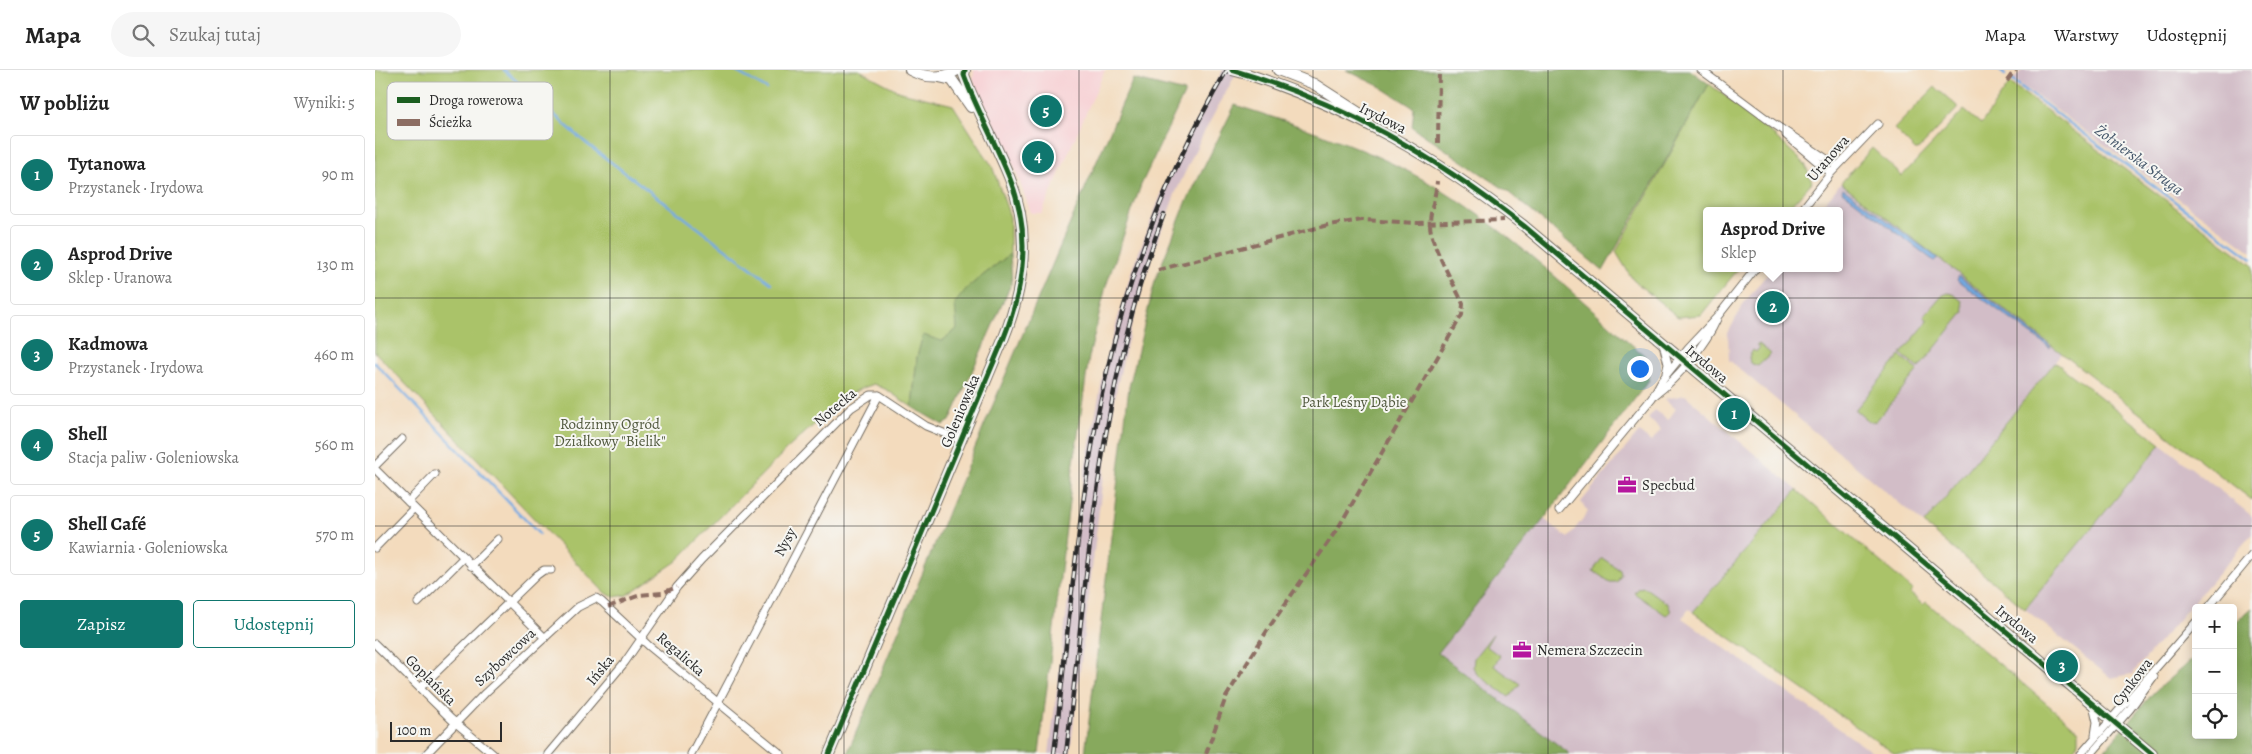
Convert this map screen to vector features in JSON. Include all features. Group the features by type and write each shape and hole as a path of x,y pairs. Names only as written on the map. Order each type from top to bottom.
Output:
{"street":[{"path":"910,70 929,77 939,77 958,70"},
{"name":"Goleniowska","path":"829,754 1013,314 1023,268 1023,237 1018,204 1011,180 965,80 965,70"},
{"name":"Irydowa","path":"1232,70 1314,99 1390,135"},
{"name":"Irydowa","path":"1278,70 1327,92 1390,135 1441,165 1481,192 2152,754"},
{"path":"1701,70 1771,122 1837,166"},
{"name":"Goleniowska","path":"939,77 948,78 956,84 991,140"},
{"path":"1771,122 1831,173"},
{"name":"Uranowa","path":"1804,207 1837,166 1877,124"},
{"path":"1559,510 1652,398 1664,378 1713,327 1718,316 1753,272"},
{"path":"1662,342 1667,364 1664,378"},
{"path":"1652,398 1667,386 1683,360"},
{"name":"Notecka","path":"747,514 840,417 871,395 879,395 926,426 961,440"},
{"name":"Nysy","path":"691,754 879,395"},
{"path":"401,440 375,467 471,566 545,638"},
{"path":"375,548 435,474"},
{"name":"Regalicka","path":"747,514 677,587 643,638 781,754"},
{"path":"471,566 498,539"},
{"path":"2211,604 2252,555"},
{"path":"418,603 464,558"},
{"path":"420,688 542,571 551,570"},
{"name":"Szybowcowa","path":"426,754 455,723 578,607 589,600 595,598 608,607 643,638"},
{"name":"Cynkowa","path":"2113,721 2141,694 2168,655 2192,627"},
{"name":"Ińska","path":"548,754 643,638"},
{"name":"Goplańska","path":"375,644 455,723 493,754"},
{"path":"2093,704 2097,722 2093,739"},
{"path":"2081,754 2093,739 2113,721"},
{"path":"2091,754 2113,721"}],"shaded area":[{"path":"974,70 1105,70 1042,213 1031,213 1017,174 973,81"},
{"path":"1223,70 1238,70 1201,138 1176,192 1155,247 1130,331 1117,386 1103,476 1070,754 1049,754 1084,473 1107,356 1132,270 1164,187 1189,134"},
{"path":"2022,70 2252,70 2252,252 2014,79"},
{"path":"1841,183 2062,353 1924,524 1729,360 1728,333 1744,303 1769,272 1843,272 1843,207 1821,207"},
{"name":"Nemera Szczecin","path":"1685,395 1797,490 1693,612 1689,609 1682,618 1875,754 1570,754 1438,653 1544,519 1568,538 1588,512 1581,502 1639,432 1651,442 1661,430 1648,418 1655,410 1668,420 1676,409 1665,399"},
{"path":"2161,444 2252,516 2252,534 2132,674 2111,678 2025,609"}],"green space":[{"name":"Rodzinny Ogród Działkowy \"Bielik\"","path":"375,70 859,70 901,92 953,105 992,166 1010,217 1010,254 967,288 957,329 942,342 923,335 917,357 912,407 887,390 874,384 845,397 788,448 677,561 627,595 614,597 605,593 375,352"},
{"path":"1346,70 1690,70 1709,84 1603,271 1507,191 1412,127 1414,108 1381,87"},
{"path":"1133,79 1185,92 1141,185 1106,286 1089,357 1073,469 1039,754 847,754 1024,331"},
{"path":"2010,83 2252,265 2252,500 1841,183 1872,148 1902,176 1964,110 1981,124"},
{"path":"1709,84 1755,118 1805,164 1812,182 1790,207 1703,207 1703,272 1736,272 1701,315 1678,317 1633,280 1616,252"},
{"path":"1935,87 1957,106 1957,109 1918,150 1915,150 1894,129"},
{"name":"Park Leśny Dąbie","path":"1235,105 1302,127 1369,153 1443,191 1534,258 1646,357 1649,380 1544,519 1438,653 1570,754 1085,754 1129,387 1155,281 1186,203"},
{"path":"1010,254 1012,282 950,421 943,425 912,407 917,357 923,335 942,341 957,329 955,303 967,288"},
{"path":"1948,293 1953,294 1962,301 1964,312 1919,368 1901,354 1928,321 1924,316 1941,296"},
{"path":"1758,343 1771,354 1758,366 1750,363 1749,357 1753,350 1756,352 1760,347 1757,345"},
{"path":"1900,356 1918,370 1876,421 1869,422 1855,410"},
{"path":"2055,362 2161,444 2025,609 1924,524"},
{"path":"1797,490 1913,590 1910,593 1923,605 1926,602 2079,731 2079,742 2069,754 1895,754 1693,612"},
{"path":"1602,558 1620,570 1621,575 1617,582 1610,582 1593,571"},
{"path":"1644,587 1668,604 1671,612 1666,615 1634,593 1638,588"},
{"path":"2252,608 2252,754 2101,754 2154,692 2192,659 2192,739 2237,739 2237,621"},
{"path":"1493,634 1486,646 1500,656 1494,666 1520,684 1509,697 1477,674 1473,667 1474,658"}],"water":[{"path":"1843,188 1936,257 1937,260 1934,261 1842,191"},
{"path":"1959,276 2050,346 2050,348 1957,280"}],"waterway":[{"path":"504,70 517,82"},
{"path":"733,70 767,89"},
{"name":"Żołnierska Struga","path":"1999,70 2005,75"},
{"name":"Żołnierska Struga","path":"2012,80 2252,259"},
{"path":"553,114 587,144 771,283"},
{"path":"375,363 539,534"}],"railway":[{"path":"1054,754 1081,514 1107,371 1128,293 1155,216 1188,142 1227,70"},
{"path":"1066,754 1089,549 1110,413 1124,345 1142,279 1164,214"}],"marked path":[{"path":"1438,143 1439,70"},
{"path":"2007,81 2015,70"},
{"path":"1206,754 1226,697 1270,626 1338,528 1462,315 1463,304 1438,253 1431,233 1430,218 1437,181"},
{"path":"1158,270 1328,225 1362,220 1418,223 1504,220"},
{"path":"608,607 640,595 662,593 677,587"}],"cycle path":[{"path":"829,754 1003,340 1016,300 1020,280 1023,240 1017,199 1010,179 969,88 964,75 965,70"},
{"path":"1232,70 1273,83 1350,115 1421,154 1490,200 1524,226 2152,754"}],"place":[{"name":"Shell Café","path":"1046,111"},
{"name":"Shell","path":"1038,157"},
{"name":"Asprod Drive","path":"1773,307"},
{"name":"Tytanowa","path":"1734,414"},
{"name":"Specbud","path":"1627,485"},
{"name":"Nemera Szczecin","path":"1522,650"},
{"name":"Kadmowa","path":"2062,666"}]}
